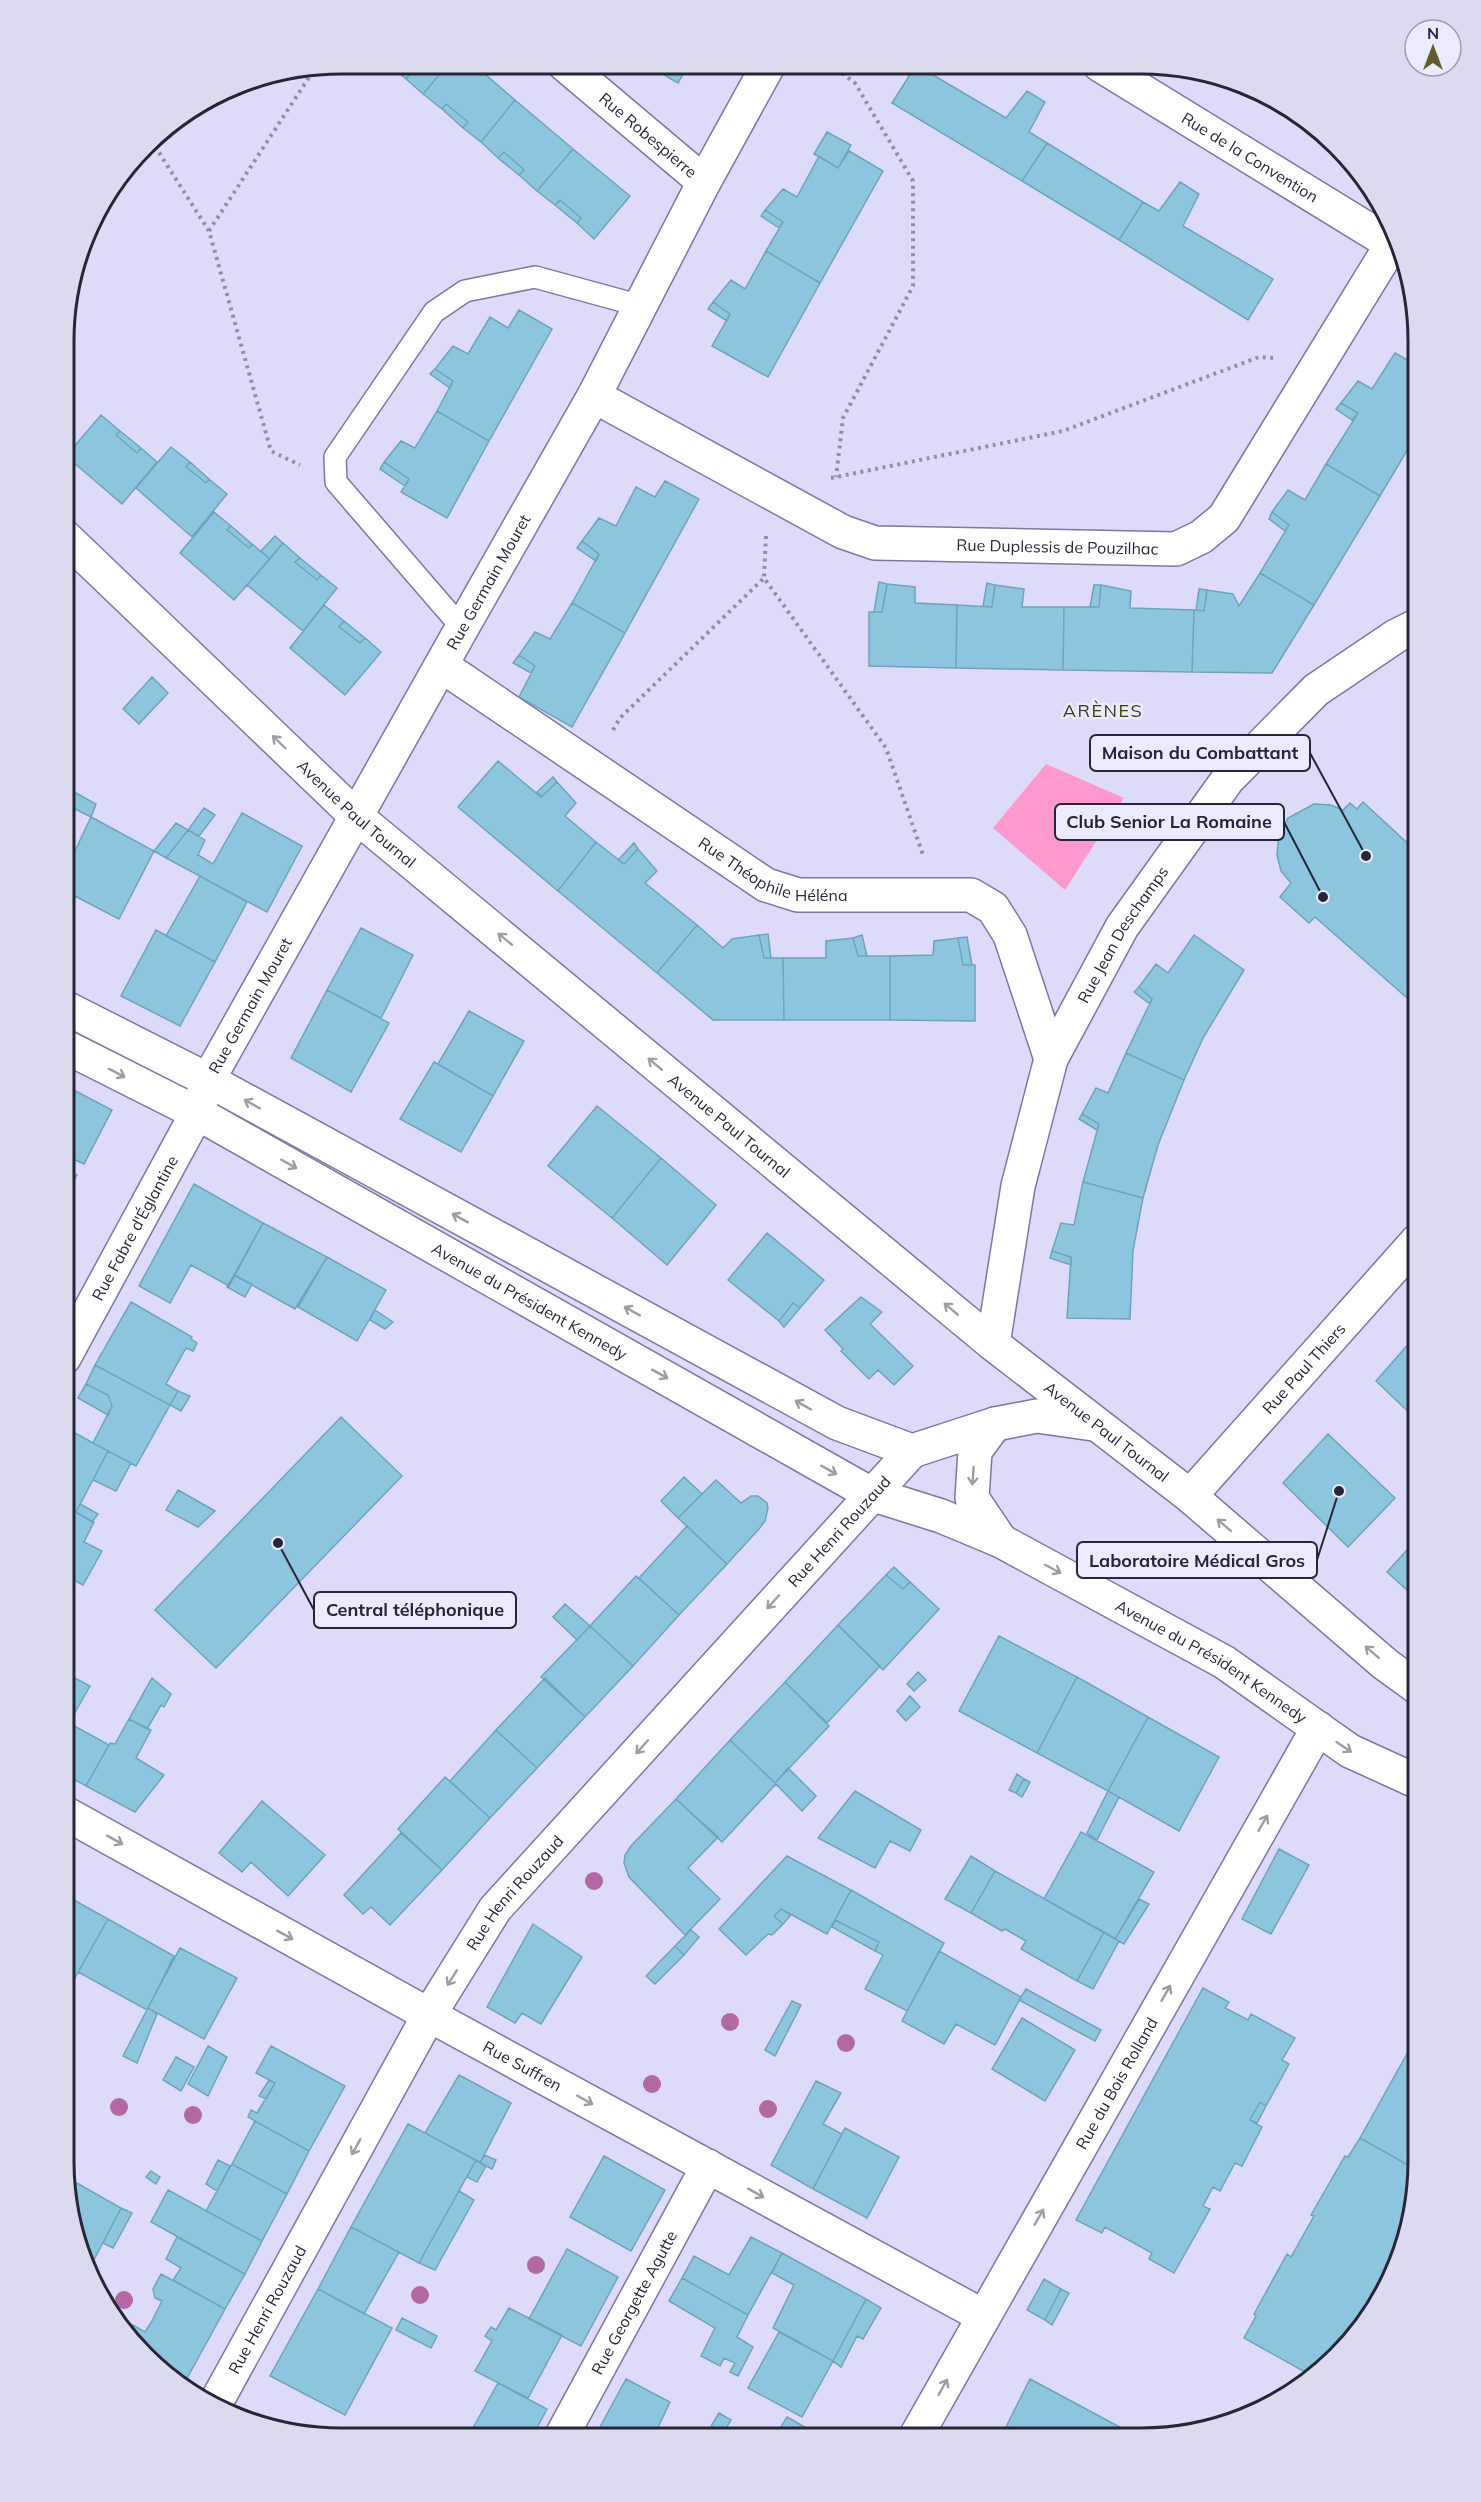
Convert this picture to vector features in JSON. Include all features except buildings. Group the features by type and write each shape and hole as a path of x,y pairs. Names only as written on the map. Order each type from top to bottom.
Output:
{"street":[{"name":"Rue Robespierre","path":"576,74 704,182"},
{"name":"Rue Germain Mouret","path":"203,1097 462,628 594,396 704,182 763,74"},
{"name":"Rue de la Convention","path":"1115,74 1388,241"},
{"name":"Rue Duplessis de Pouzilhac","path":"594,396 843,532 875,543 1176,549 1201,537 1224,518 1319,362 1392,252"},
{"name":"Avenue Paul Tournal","path":"74,546 357,817 993,1344 1190,1496 1385,1664 1408,1681"},
{"name":"Rue Jean Deschamps","path":"993,1344 1018,1186 1052,1059 1122,927 1228,779 1316,690 1408,630"},
{"name":"Rue Théophile Héléna","path":"442,666 766,885 798,895 970,896 993,908 1010,935 1052,1059"},
{"name":"Avenue du Président Kennedy","path":"74,1013 203,1097 871,1494 941,1516 1001,1541 1224,1662 1350,1751 1408,1777"},
{"name":"Avenue du Président Kennedy","path":"74,1050 203,1097 837,1424 912,1451"},
{"name":"Rue Fabre d'Églantine","path":"74,1339 203,1097"},
{"name":"Rue Paul Thiers","path":"1190,1496 1408,1251"},
{"path":"912,1451 994,1424 1037,1416 1095,1424"},
{"name":"Avenue du Président Kennedy","path":"994,1424 975,1452 972,1498 1001,1541"},
{"name":"Rue Henri Rouzaud","path":"218,2399 429,2014 495,1909 912,1451"},
{"name":"Rue du Bois Rolland","path":"920,2428 982,2316 1318,1728"},
{"name":"Rue Suffren","path":"74,1818 982,2316"},
{"name":"Rue Georgette Agutte","path":"566,2428 708,2166"}],"lane":[{"path":"462,628 336,482 335,457 434,312 465,291 535,277 641,306"}],"path":[{"path":"836,477 843,418 913,286 913,181 855,83 844,74"},
{"path":"209,231 310,75"},
{"path":"156,148 209,231 271,451 336,482"},
{"path":"936,896 886,748 764,578 768,491 1064,431 1259,357 1319,362"},
{"path":"591,768 620,718 764,578"}],"shaded area":[{"path":"1046,764 1124,798 1065,890 993,828"}],"place":[{"name":"Maison du Combattant","path":"1366,856"},
{"name":"Club Senior La Romaine","path":"1323,897"},
{"name":"Laboratoire Médical Gros","path":"1339,1491"},
{"name":"Central téléphonique","path":"278,1543"}],"district":[{"name":"ARÈNES","path":"1103,710"}]}
